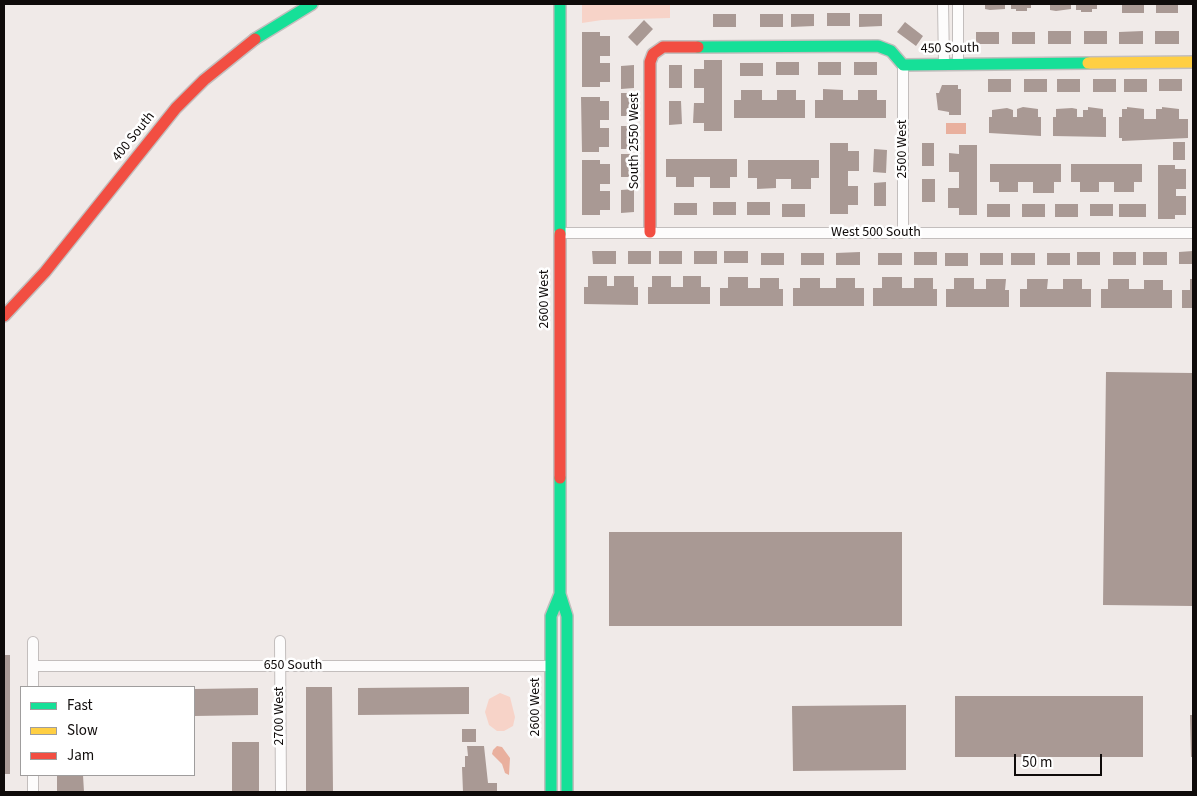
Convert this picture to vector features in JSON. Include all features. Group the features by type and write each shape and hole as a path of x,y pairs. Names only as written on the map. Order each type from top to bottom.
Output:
{"street":[{"name":"400 South","path":"4,316 45,272 176,108 204,80 267,30 312,4"},
{"name":"2600 West","path":"560,4 560,594 566,616 567,792"},
{"path":"943,4 944,63"},
{"path":"958,4 958,63"},
{"name":"450 South","path":"656,51 671,46 878,46 892,51 903,65 944,63 1193,62"},
{"name":"South 2550 West","path":"650,232 650,62 656,51"},
{"name":"2500 West","path":"903,65 903,233"},
{"name":"West 500 South","path":"559,233 1193,232"},
{"name":"2600 West","path":"551,792 552,616 560,594"},
{"name":"2700 West","path":"280,641 281,792"},
{"path":"33,642 34,686"},
{"name":"650 South","path":"34,666 552,666"},
{"path":"33,776 33,792"}],"shaded area":[{"path":"582,4 670,4 670,18 602,20 582,23"},
{"path":"946,123 966,123 966,134 946,134"},
{"path":"500,693 510,697 515,717 513,726 504,731 497,731 489,725 485,712 489,699"},
{"path":"497,746 502,747 510,758 509,775 505,773 502,764 492,754"}],"building":[{"path":"985,4 1005,4 1005,9 985,9"},
{"path":"1011,4 1031,4 1031,8 1027,8 1027,11 1016,11 1016,9 1011,9"},
{"path":"1050,4 1071,4 1071,9 1050,10"},
{"path":"1076,4 1097,4 1097,9 1092,9 1092,12 1081,12 1081,10 1076,10"},
{"path":"1122,4 1144,4 1144,13 1122,13"},
{"path":"1156,4 1178,4 1178,13 1156,13"},
{"path":"827,13 850,13 850,26 827,26"},
{"path":"713,14 736,14 736,27 713,27"},
{"path":"760,14 783,14 783,27 760,27"},
{"path":"791,14 814,14 814,26 791,27"},
{"path":"859,14 882,14 882,26 859,27"},
{"path":"644,20 653,29 637,46 628,37"},
{"path":"905,22 923,36 916,46 897,32"},
{"path":"1048,31 1071,31 1071,44 1048,44"},
{"path":"1084,31 1107,31 1107,44 1084,44"},
{"path":"1143,31 1143,44 1119,44 1119,32"},
{"path":"1155,31 1179,31 1179,44 1155,44"},
{"path":"582,32 600,32 600,36 610,36 610,56 600,56 600,63 610,63 610,82 600,82 600,87 582,87"},
{"path":"976,32 999,32 999,44 976,44"},
{"path":"1012,32 1035,32 1035,44 1012,44"},
{"path":"704,60 722,60 722,131 704,131 704,123 693,123 694,103 704,103 704,88 694,88 694,69 704,69"},
{"path":"776,62 799,62 799,75 776,75"},
{"path":"818,62 841,62 841,75 818,75"},
{"path":"854,62 877,62 877,75 854,75"},
{"path":"740,63 763,63 763,76 740,76"},
{"path":"634,65 634,88 621,89 621,66"},
{"path":"669,65 682,65 682,88 669,88"},
{"path":"988,79 1011,79 1011,92 988,92"},
{"path":"1024,79 1047,79 1047,92 1024,92"},
{"path":"1057,79 1080,79 1080,92 1057,92"},
{"path":"1093,79 1116,79 1116,92 1093,92"},
{"path":"1124,79 1147,79 1147,92 1124,92"},
{"path":"1159,79 1182,79 1182,91 1159,91"},
{"path":"942,85 958,85 958,89 961,89 961,115 949,115 949,112 938,110 936,93 939,93"},
{"path":"823,89 843,90 843,100 858,100 858,90 877,90 877,100 886,100 886,118 815,118 815,100 823,100"},
{"path":"741,90 762,90 762,100 777,100 777,90 796,90 796,100 805,100 805,118 734,118 734,100 741,100"},
{"path":"621,93 634,93 634,116 621,116"},
{"path":"581,97 600,97 600,101 609,101 609,120 600,120 600,128 609,128 609,147 599,147 599,152 582,152"},
{"path":"669,101 681,101 682,124 669,125"},
{"path":"1023,107 1038,109 1038,117 1041,117 1041,136 989,133 989,117 992,117 992,110 1007,108 1013,110 1013,117 1017,117 1017,109"},
{"path":"1088,107 1103,109 1103,117 1106,117 1106,137 1053,136 1053,117 1056,117 1056,109 1077,109 1077,117 1083,117 1083,110 1088,110"},
{"path":"1127,107 1144,109 1144,119 1156,119 1156,109 1162,109 1162,107 1179,109 1179,119 1188,119 1188,138 1122,141 1122,138 1119,138 1119,117 1122,117 1122,109 1127,109"},
{"path":"621,126 634,126 634,149 621,149"},
{"path":"1173,142 1185,142 1185,160 1173,160"},
{"path":"830,143 848,143 848,151 859,151 859,171 848,171 848,186 858,186 858,205 848,205 848,214 830,214"},
{"path":"922,143 934,143 934,166 922,166"},
{"path":"959,145 977,145 977,215 959,215 959,208 948,208 948,188 959,188 959,172 949,172 949,153 959,154"},
{"path":"874,149 887,150 886,173 873,172"},
{"path":"621,154 634,154 634,177 621,177"},
{"path":"666,159 737,159 737,177 730,177 730,188 710,188 710,177 694,177 694,187 676,187 676,177 666,177"},
{"path":"582,160 600,160 600,164 610,164 610,184 600,184 600,191 610,191 610,210 600,210 600,215 582,215"},
{"path":"748,160 819,160 819,178 811,178 811,189 791,189 791,179 776,179 776,188 757,189 757,178 748,178"},
{"path":"990,164 1061,164 1061,182 1054,182 1054,193 1033,193 1033,182 1018,182 1018,192 999,192 999,182 990,182"},
{"path":"1071,164 1142,164 1142,182 1134,182 1134,192 1114,192 1114,182 1099,182 1099,192 1080,192 1080,182 1071,182"},
{"path":"1158,165 1175,165 1175,169 1186,169 1186,189 1176,189 1176,196 1186,196 1186,215 1175,215 1175,219 1158,219"},
{"path":"922,179 935,179 935,202 922,202"},
{"path":"886,182 886,206 874,206 874,183"},
{"path":"634,189 634,212 621,213 621,190"},
{"path":"713,202 736,202 736,215 713,215"},
{"path":"747,202 770,202 770,215 747,215"},
{"path":"674,203 697,203 697,215 674,215"},
{"path":"782,204 805,204 805,217 782,217"},
{"path":"987,204 1010,204 1010,217 987,217"},
{"path":"1022,204 1045,204 1045,217 1022,217"},
{"path":"1055,204 1078,204 1078,217 1055,217"},
{"path":"1090,204 1113,204 1113,216 1090,216"},
{"path":"1119,204 1146,204 1146,217 1119,217"},
{"path":"592,251 616,251 616,264 593,264"},
{"path":"628,251 651,251 651,264 628,264"},
{"path":"659,251 682,251 682,264 659,264"},
{"path":"694,251 717,251 717,264 694,264"},
{"path":"724,251 748,251 748,263 724,263"},
{"path":"1193,251 1193,264 1179,264 1179,252"},
{"path":"860,252 860,265 836,265 836,253"},
{"path":"914,252 937,252 937,265 914,265"},
{"path":"1077,252 1100,252 1100,265 1077,265"},
{"path":"1113,252 1136,252 1136,265 1113,265"},
{"path":"1143,252 1167,252 1167,265 1143,265"},
{"path":"761,253 784,253 784,265 761,265"},
{"path":"801,253 824,253 824,265 801,265"},
{"path":"878,253 902,253 902,265 878,265"},
{"path":"945,253 968,253 968,266 945,266"},
{"path":"980,253 1003,253 1003,265 980,265"},
{"path":"1011,253 1035,253 1035,265 1011,265"},
{"path":"1047,253 1070,253 1070,265 1047,265"},
{"path":"588,276 607,276 607,286 614,286 614,276 634,276 634,287 638,287 638,305 584,304 584,287 588,287"},
{"path":"652,276 671,276 671,287 683,287 683,276 701,276 701,287 710,287 710,304 648,304 648,287 652,287"},
{"path":"728,277 748,277 748,288 760,288 760,278 779,278 779,289 783,289 783,306 720,306 720,288 728,288"},
{"path":"882,277 902,277 902,288 914,288 914,278 933,278 933,289 937,289 937,306 873,306 873,288 882,288"},
{"path":"800,278 820,278 820,288 836,288 836,278 855,278 855,288 864,288 864,306 793,306 793,288 800,288"},
{"path":"954,278 974,278 974,289 986,289 986,279 1006,279 1005,290 1009,290 1009,307 946,307 946,289 954,289"},
{"path":"1027,279 1048,279 1047,289 1063,289 1063,279 1082,279 1082,289 1091,289 1091,307 1020,307 1020,289 1027,289"},
{"path":"1108,279 1129,279 1129,289 1144,289 1144,280 1163,280 1163,290 1172,290 1172,308 1101,308 1101,289 1108,289"},
{"path":"1190,279 1193,279 1193,308 1182,308 1182,290 1190,290"},
{"path":"1106,372 1193,373 1193,606 1103,605"},
{"path":"609,532 902,532 902,626 609,626"},
{"path":"4,655 10,655 10,774 4,774"},
{"path":"306,687 332,687 333,792 306,792"},
{"path":"469,687 469,714 358,715 358,688"},
{"path":"258,688 258,715 195,716 195,689"},
{"path":"955,696 1143,696 1143,757 955,757"},
{"path":"906,705 906,770 793,771 792,706"},
{"path":"1190,715 1193,715 1193,757 1191,757"},
{"path":"462,729 476,729 476,742 462,742"},
{"path":"232,742 259,742 259,792 232,792"},
{"path":"467,746 484,746 488,783 497,783 497,792 463,792 462,767 465,767 465,756 468,756"},
{"path":"57,776 83,776 84,792 57,792"}],"traffic: fast":[{"path":"255,39 312,4"},
{"path":"560,4 560,234"},
{"path":"698,47 878,46 891,51 903,65 1088,63"},
{"path":"560,478 560,594 567,616 567,792"},
{"path":"551,792 551,616 560,594"}],"traffic: slow":[{"path":"1088,63 1193,62"}],"traffic: jam":[{"path":"4,316 45,272 176,108 204,80 255,39"},
{"path":"650,232 650,62 653,54 663,47 698,47"},
{"path":"560,234 560,478"}]}
